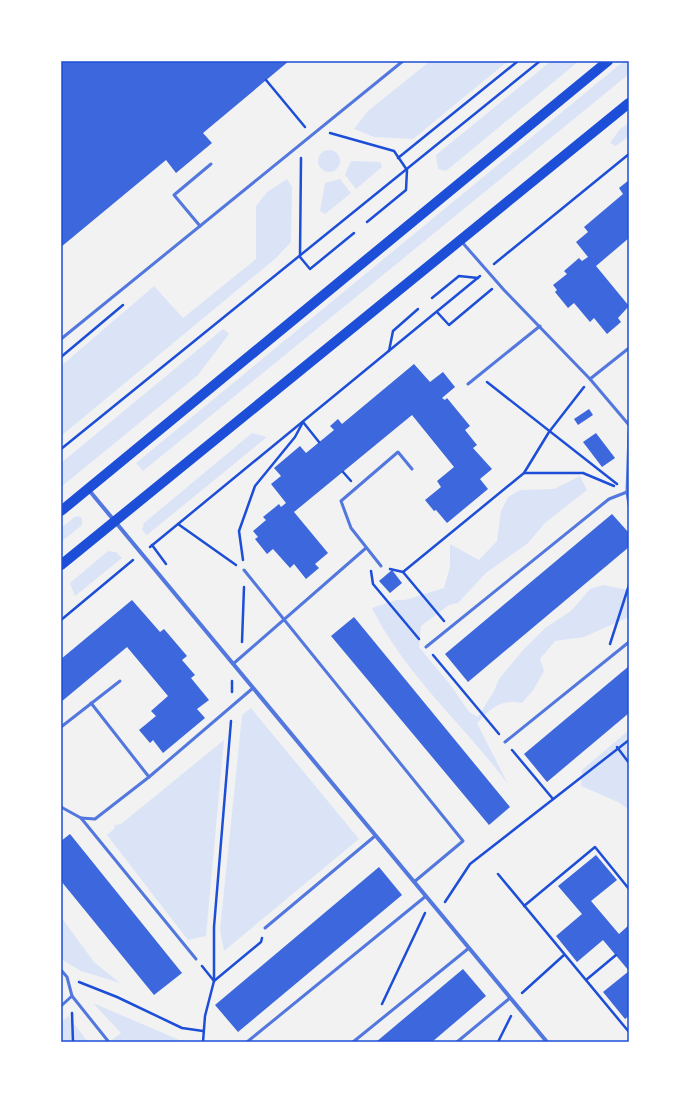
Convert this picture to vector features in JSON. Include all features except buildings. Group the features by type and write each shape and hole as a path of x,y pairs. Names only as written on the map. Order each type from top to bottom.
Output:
{"main road":[{"path":"61,511 608,61"},
{"path":"61,565 629,103"}],"street":[{"path":"88,489 375,836 548,1042"}],"lane":[{"path":"61,339 403,61"},
{"path":"200,226 174,194 211,164"},
{"path":"461,241 498,284 590,379 629,425"},
{"path":"468,384 540,326"},
{"path":"590,379 629,348"},
{"path":"629,432 627,492 629,505"},
{"path":"381,566 352,528 340,501 398,452 412,469"},
{"path":"426,647 451,629 609,499 627,492"},
{"path":"233,664 366,548"},
{"path":"244,570 463,841 414,882"},
{"path":"505,742 629,642"},
{"path":"61,727 120,681"},
{"path":"81,818 95,819 149,777 253,688"},
{"path":"91,703 149,777"},
{"path":"61,807 81,818 196,959"},
{"path":"265,928 375,836"},
{"path":"247,1042 426,896"},
{"path":"353,1042 469,948"},
{"path":"61,970 67,977 72,996 108,1041"},
{"path":"61,1006 72,996"},
{"path":"457,1042 510,998"}],"path":[{"path":"398,158 518,61"},
{"path":"61,449 300,257 540,61"},
{"path":"266,80 316,140 326,132 394,151 407,170 406,190 367,222"},
{"path":"295,158 301,153 300,257 310,269 354,233"},
{"path":"61,620 629,154"},
{"path":"432,298 460,276 478,278"},
{"path":"437,312 449,325 498,284"},
{"path":"61,357 127,301"},
{"path":"389,351 392,331 418,310"},
{"path":"479,375 549,432 627,492"},
{"path":"451,629 403,572 524,473 549,432 590,379"},
{"path":"302,422 319,442"},
{"path":"241,656 244,570 239,531 254,486 295,437 302,422"},
{"path":"524,473 583,473 627,492"},
{"path":"178,524 244,570"},
{"path":"603,663 629,585"},
{"path":"386,599 553,799"},
{"path":"203,1042 205,1016 214,981 214,927 232,706 233,664"},
{"path":"446,902 470,864 617,747 629,740"},
{"path":"617,747 629,763"},
{"path":"524,906 595,847 629,888"},
{"path":"498,874 629,1032"},
{"path":"380,1007 430,902"},
{"path":"214,981 261,942 265,928"},
{"path":"522,993 564,955"},
{"path":"586,980 616,955"},
{"path":"196,959 214,981"},
{"path":"67,977 117,997 182,1028 204,1031"},
{"path":"72,996 73,1042"},
{"path":"498,1042 516,1005"}],"shaded area":[{"path":"430,61 508,61 413,139 374,137 354,129 368,111"},
{"path":"551,61 579,61 446,171 438,169 436,155"},
{"path":"624,61 629,61 629,74 143,471 136,463"},
{"path":"629,124 629,136 616,146 610,143 619,130"},
{"path":"329,150 337,153 340,161 337,169 329,172 321,169 318,161 321,153"},
{"path":"351,161 380,162 382,167 356,189 345,175"},
{"path":"287,179 292,187 291,242 276,258 61,436 61,366 154,286 183,318 256,259 256,206 267,192"},
{"path":"340,179 351,193 325,214 320,211 325,183"},
{"path":"223,329 229,334 198,375 61,487 61,463"},
{"path":"252,433 267,437 147,535 142,530 144,523"},
{"path":"580,476 587,490 545,523 528,543 486,573 458,603 449,605 421,626 419,647 452,687 469,712 478,717 494,691 499,679 524,649 545,628 571,611 590,589 603,585 629,590 629,617 584,637 555,641 540,659 544,671 534,689 522,703 508,702 497,706 477,723 508,784 491,762 418,678 401,655 372,608 396,600 405,600 444,588 450,567 450,544 479,560 497,541 501,511 508,497 520,490 554,489"},
{"path":"78,516 82,518 82,525 61,542 61,528"},
{"path":"108,551 116,552 122,558 75,596 70,583"},
{"path":"251,708 359,839 224,951 220,930 242,715"},
{"path":"629,730 629,810 618,802 581,786 582,770"},
{"path":"224,740 206,936 188,940 107,835 114,829 115,825 121,824"},
{"path":"61,917 94,962 120,983 81,971 61,959"},
{"path":"93,1003 184,1042 109,1042 121,1033"},
{"path":"68,1016 88,1042 61,1042 61,1023"}]}
